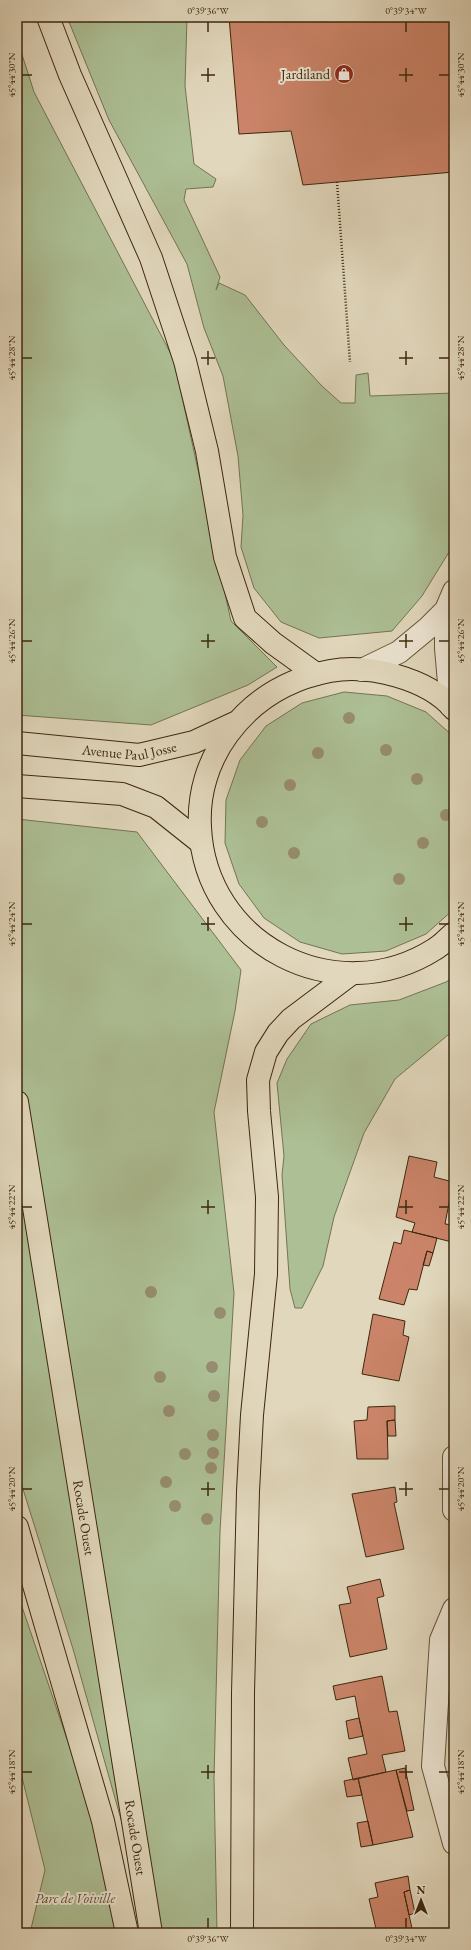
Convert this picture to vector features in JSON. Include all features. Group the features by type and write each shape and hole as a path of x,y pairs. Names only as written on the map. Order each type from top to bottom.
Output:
{"main road":[{"path":"48,17 70,75 151,258 186,361 206,451 225,557 245,618 273,643 316,674"},
{"path":"453,707 432,692 410,680 387,673 362,670 339,670 316,674 294,681 272,692 253,706 236,723 221,743 210,766 202,791 199,816 200,842 211,879 221,900 240,925 263,946 290,961 320,970 351,974 396,968 436,949 454,933"},
{"name":"Avenue Paul Josse","path":"17,743 139,755 194,742 236,723"},
{"path":"17,786 122,794 156,807 200,842"},
{"path":"242,1933 242,1693 248,1491 252,1415 266,1274 267,1197 259,1110 258,1080 266,1052 278,1033 291,1019 351,974"},
{"name":"Rocade Ouest","path":"17,1102 151,1933"},
{"path":"17,1527 104,1821 127,1933"}],"street":[{"path":"362,670 399,652 428,628 450,600"},
{"path":"450,600 446,648 453,707"},
{"path":"454,1457 454,1510"},
{"path":"454,1609 441,1640 433,1766 454,1843"}],"path":[{"path":"337,182 350,362"}],"green space":[{"path":"67,17 187,17 185,86 194,164 216,179 213,187 186,189 184,200 220,277 216,290 219,283 245,295 284,345 322,386 341,403 355,403 356,375 368,373 370,396 454,393 454,544 422,596 392,631 319,638 281,622 254,588 241,547 243,515 238,456 223,376 204,328 187,264 109,120"},
{"path":"17,39 34,92 174,360 231,621 277,667 248,685 151,725 17,715"},
{"path":"344,692 387,696 426,712 454,737 454,909 426,934 386,951 342,954 300,942 264,918 239,884 225,843 226,800 240,760 266,726 302,703"},
{"path":"17,819 137,832 241,970 235,1011 214,1112 234,1293 220,1531 214,1778 217,1933 153,1933 73,1649 17,1470"},
{"path":"454,977 454,1030 395,1079 364,1133 334,1217 323,1266 302,1308 295,1308 290,1289 282,1175 284,1156 277,1083 287,1059 311,1024 350,1005 399,1000 446,982"},
{"name":"Parc de Voiville","path":"17,1592 102,1842 116,1933 30,1933 45,1870 17,1757"}],"building":[{"name":"Jardiland","path":"229,17 454,17 454,172 303,185 291,131 239,134"},
{"path":"409,1156 437,1162 434,1177 453,1182 445,1224 454,1225 452,1242 412,1232 415,1223 396,1217"},
{"path":"404,1230 437,1238 433,1253 427,1251 417,1290 409,1289 404,1305 379,1299 394,1242 401,1244"},
{"path":"427,1251 433,1253 429,1266 423,1265"},
{"path":"373,1314 405,1321 403,1335 409,1337 399,1381 362,1374"},
{"path":"395,1406 395,1420 387,1421 388,1459 357,1459 354,1421 367,1420 368,1407"},
{"path":"395,1420 396,1436 388,1436 387,1421"},
{"path":"395,1487 397,1502 394,1503 404,1549 366,1557 352,1494"},
{"path":"380,1579 384,1596 377,1598 387,1649 350,1657 339,1605 351,1603 347,1587"},
{"path":"454,1675 454,1705 441,1708 443,1677"},
{"path":"382,1676 389,1712 397,1711 405,1751 382,1755 386,1772 353,1780 348,1758 367,1754 355,1696 336,1700 333,1686"},
{"path":"359,1718 363,1736 349,1739 346,1721"},
{"path":"405,1768 414,1810 407,1811 396,1770"},
{"path":"396,1770 413,1837 373,1845 358,1778"},
{"path":"358,1778 362,1795 347,1797 344,1781"},
{"path":"368,1821 373,1845 361,1847 357,1823"},
{"path":"408,1876 410,1890 404,1892 413,1933 377,1933 369,1899 378,1897 375,1883"},
{"path":"410,1890 415,1913 409,1915 404,1892"}],"place":[{"name":"Jardiland","path":"344,74"}]}
